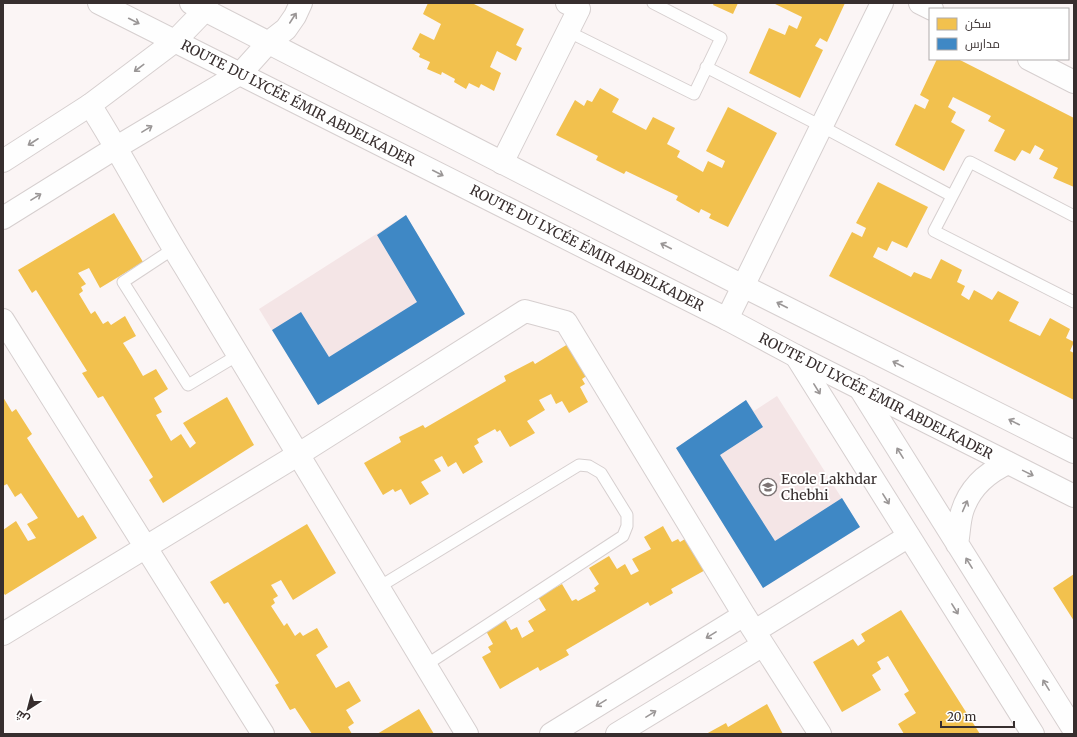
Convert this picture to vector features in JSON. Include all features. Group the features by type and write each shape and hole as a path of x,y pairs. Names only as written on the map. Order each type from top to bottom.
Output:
{"street":[{"name":"ROUTE DU LYCÉE ÉMIR ABDELKADER","path":"100,3 241,73 1074,496"},
{"path":"3,218 117,147 241,73 268,43 286,29 295,16 301,3"},
{"path":"502,163 578,9 567,3"},
{"path":"727,319 882,3"},
{"path":"920,3 930,8"},
{"path":"3,162 90,105 174,41 201,5 268,43 502,163 1074,452"},
{"path":"1031,60 1074,82"},
{"path":"90,105 117,147 173,248 467,734"},
{"path":"3,634 299,454 525,311 566,322 754,630 820,734"},
{"path":"3,320 262,734"},
{"path":"796,356 1033,734"},
{"path":"859,388 1074,730"},
{"path":"957,544 962,513 969,496 983,479 996,469 1008,463"},
{"path":"551,734 754,630 910,536"},
{"path":"618,734 754,630"}],"lane":[{"path":"567,31 694,94 721,38 652,3"},
{"path":"706,67 952,196"},
{"path":"1074,216 970,162 934,231 1074,302"},
{"path":"173,248 124,282 188,385 238,355"},
{"path":"379,587 579,465 589,466 601,473 627,515 627,526 623,536 426,665"}],"shaded area":[{"path":"406,215 465,314 318,405 259,309"},
{"name":"Ecole Lakhdar Chebhi","path":"777,396 860,527 763,588 676,448 746,400 754,411"}],"building: سكن":[{"path":"428,3 472,3 524,29 516,45 522,48 516,61 497,51 490,67 501,73 494,91 481,84 479,88 469,83 466,89 454,82 455,79 442,72 441,75 427,69 430,62 419,57 420,54 412,49 420,33 434,40 441,24 423,14"},
{"path":"714,3 738,3 733,14 713,5"},
{"path":"773,3 845,3 827,42 820,38 815,46 823,50 800,98 749,73 769,28 785,35 789,25 797,29 802,17"},
{"path":"937,60 960,60 1074,118 1074,187 1053,178 1058,168 1039,159 1044,150 1035,145 1030,154 1022,150 1015,161 994,151 1005,130 988,121 991,116 953,97 948,107 956,112 951,122 965,130 944,171 895,145 915,104 925,109 929,100 920,95"},
{"path":"600,88 619,99 612,112 646,130 653,117 675,128 667,144 680,151 677,157 703,172 708,161 722,168 725,161 706,151 728,107 777,133 728,227 709,218 711,214 701,209 699,213 676,200 678,196 626,171 624,174 596,160 598,156 556,135 575,100 584,106 587,100 592,102"},
{"path":"878,182 928,207 907,248 892,241 887,251 878,247 873,257 911,277 914,272 931,279 941,259 962,270 957,282 965,286 961,295 969,300 974,290 992,300 998,291 1019,302 1009,321 1040,336 1050,318 1070,329 1066,338 1074,342 1070,351 1074,353 1074,400 829,276 852,232 862,237 866,228 856,223"},
{"path":"114,213 143,262 100,288 89,268 78,273 86,284 81,287 83,291 79,294 91,314 95,311 103,324 108,321 111,325 125,316 136,336 123,343 143,376 156,369 168,389 154,398 162,412 156,415 171,441 181,434 190,448 196,443 183,423 227,397 254,445 163,503 149,480 153,477 103,396 98,398 82,373 87,371 36,290 32,293 18,270"},
{"path":"573,341 591,373 582,379 585,384 580,387 588,402 569,413 562,401 556,404 551,394 539,400 545,410 527,421 535,433 510,447 500,430 497,432 495,429 477,439 479,443 474,446 483,462 463,474 456,462 448,467 442,456 434,460 441,471 421,482 429,494 410,505 401,489 395,492 393,489 383,495 364,463 401,442 399,437 423,425 425,428 506,381 504,376 533,361 535,364"},
{"path":"3,397 12,412 16,409 32,434 27,438 78,518 83,515 97,538 5,595 3,592 3,530 16,521 28,541 36,538 27,524 38,518 21,493 15,497 7,484 3,486"},
{"path":"307,524 336,573 293,600 281,580 271,585 278,596 273,599 275,603 271,606 284,626 287,623 295,636 300,632 303,636 317,628 328,647 316,655 336,688 349,681 361,701 346,710 354,723 348,727 352,734 312,734 295,708 290,710 275,685 279,683 228,602 224,604 210,582"},
{"path":"663,526 672,542 678,539 680,542 690,536 709,568 671,589 673,593 650,606 648,602 566,650 569,655 540,671 538,667 500,689 482,657 491,652 488,647 493,644 485,629 504,617 511,630 517,627 522,638 534,631 528,621 546,610 538,597 562,584 572,601 576,599 578,601 596,591 594,588 599,584 589,568 609,556 617,569 625,564 631,575 639,571 632,559 651,549 644,537"},
{"path":"1074,574 1074,621 1053,588"},
{"path":"901,610 980,734 904,734 898,724 916,713 904,694 909,691 888,656 877,662 881,669 872,675 881,690 842,712 813,662 853,639 858,646 865,641 861,634"},
{"path":"767,704 783,734 706,734 726,723 728,727"},
{"path":"419,709 434,734 377,734"}],"building: مدارس":[{"path":"406,215 465,314 318,405 272,330 301,312 329,357 417,302 377,235"},
{"path":"746,400 763,427 720,455 775,541 842,498 860,527 763,588 676,448"}],"place":[{"name":"Ecole Lakhdar Chebhi","path":"768,487"}]}
